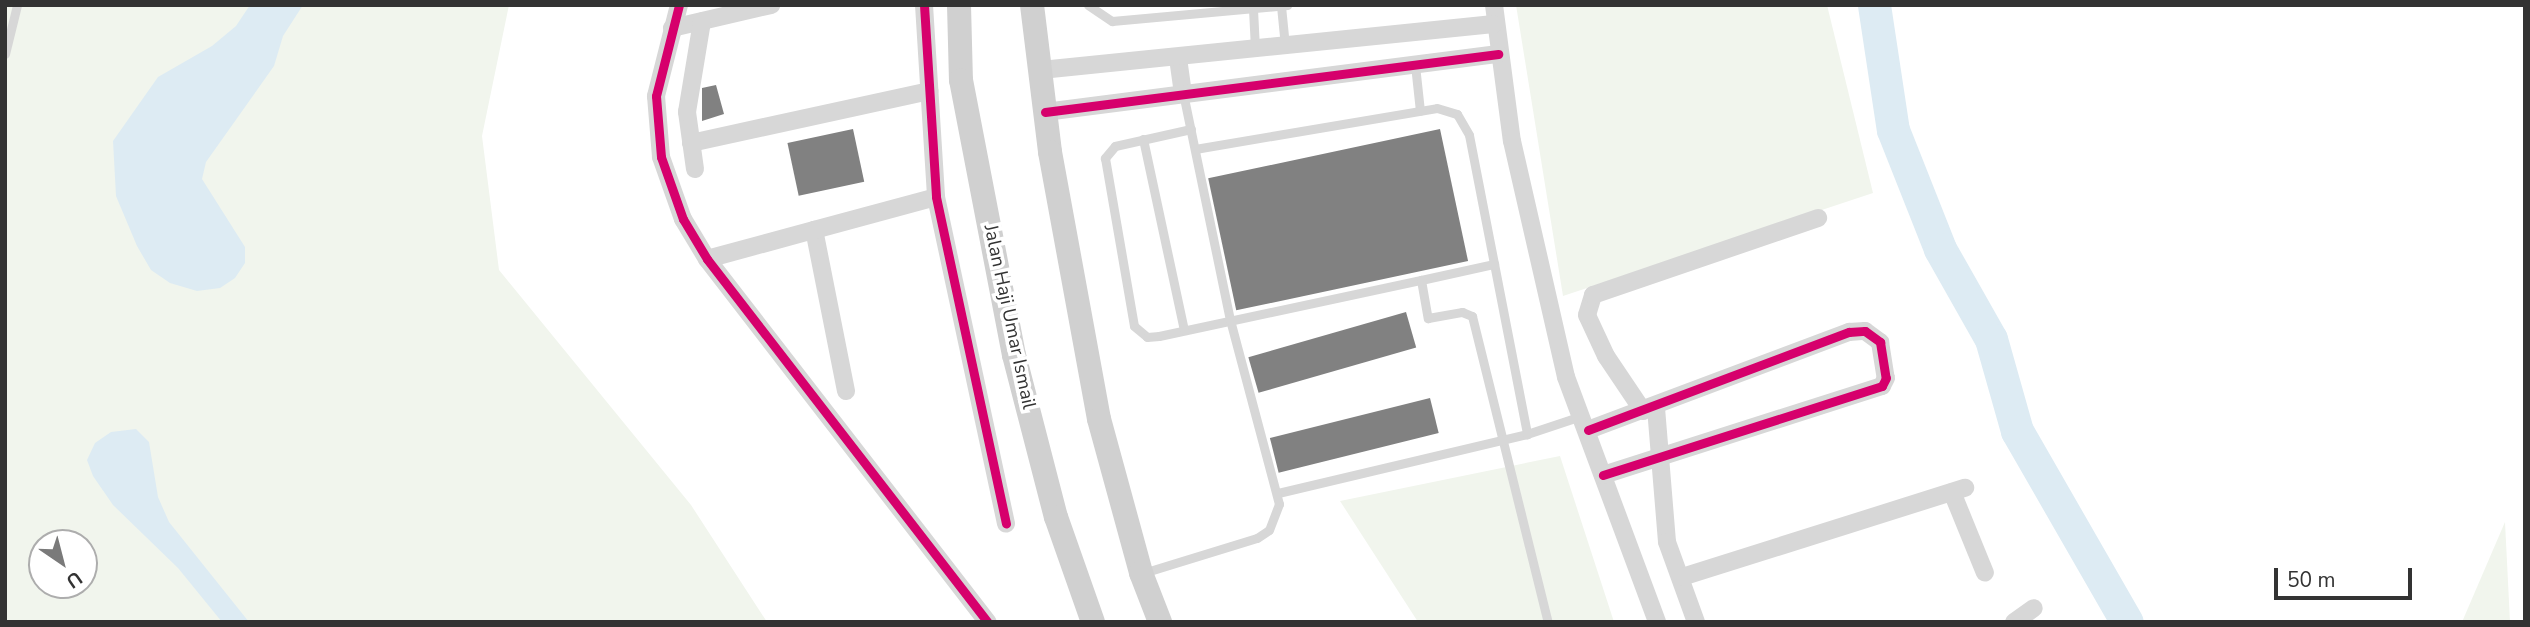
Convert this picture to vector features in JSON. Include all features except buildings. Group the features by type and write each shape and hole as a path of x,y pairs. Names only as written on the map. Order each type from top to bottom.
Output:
{"main road":[{"name":"Jalan Haji Umar Ismail","path":"960,5 961,80 1014,355 1056,517 1093,622"},
{"path":"1032,5 1045,112 1098,419 1141,573 1160,622"}],"street":[{"path":"679,5 656,96 661,157 683,219 707,259 988,622"},
{"path":"672,28 770,5"},
{"path":"923,5 936,197 1006,524"},
{"path":"1493,5 1498,54 1518,167 1566,377 1657,622"},
{"path":"695,169 687,112 702,21"},
{"path":"1041,70 1494,24"},
{"path":"1045,112 1498,54"},
{"path":"1178,58 1183,94"},
{"path":"691,143 929,91"},
{"path":"707,259 936,197"},
{"path":"1696,622 1682,577 1667,542 1661,510 1664,459 1649,410 1606,356 1587,315 1593,295 1818,218"},
{"path":"814,230 846,391"},
{"path":"1584,423 1649,410 1849,332 1865,331 1880,342 1886,378 1882,386 1664,459 1603,475"},
{"path":"1682,577 1958,490 1985,573"},
{"path":"2014,622 2034,608"}],"lane":[{"path":"5,54 17,5"},
{"path":"1088,5 1112,21 1287,5"},
{"path":"1281,6 1285,46"},
{"path":"1253,9 1255,50"},
{"path":"1415,65 1420,111"},
{"path":"1141,573 1257,538 1274,520 1278,493 1230,320 1183,94"},
{"path":"1195,149 1447,108 1465,124 1527,434"},
{"path":"1191,129 1115,146 1105,158 1134,326 1147,337 1494,264"},
{"path":"1143,139 1184,330"},
{"path":"1421,280 1428,318 1462,312 1472,316 1548,622"},
{"path":"1278,493 1584,423"}],"shaded area":[{"path":"5,5 509,5 482,136 499,270 691,505 767,622 5,622"},
{"path":"250,5 303,5 283,36 274,66 206,162 202,179 245,247 245,263 235,278 220,288 197,291 170,283 151,270 137,246 116,196 113,141 158,77 212,46 236,26"},
{"path":"1516,5 1827,5 1873,193 1563,296"},
{"path":"136,429 149,442 158,497 169,522 249,622 222,622 178,568 113,505 93,476 87,460 95,443 111,432"},
{"path":"1560,456 1614,622 1418,622 1340,501"},
{"path":"2505,522 2510,622 2462,622"}],"waterway":[{"path":"1874,5 1893,130 1940,249 1991,339 2017,431 2127,622"}],"cycle path":[{"path":"679,5 656,96 661,157 683,219 707,259 988,622"},
{"path":"924,5 936,197 1006,524"},
{"path":"1045,112 1498,54"},
{"path":"1588,430 1849,332 1865,331 1880,342 1886,378 1882,386 1603,475"}]}
